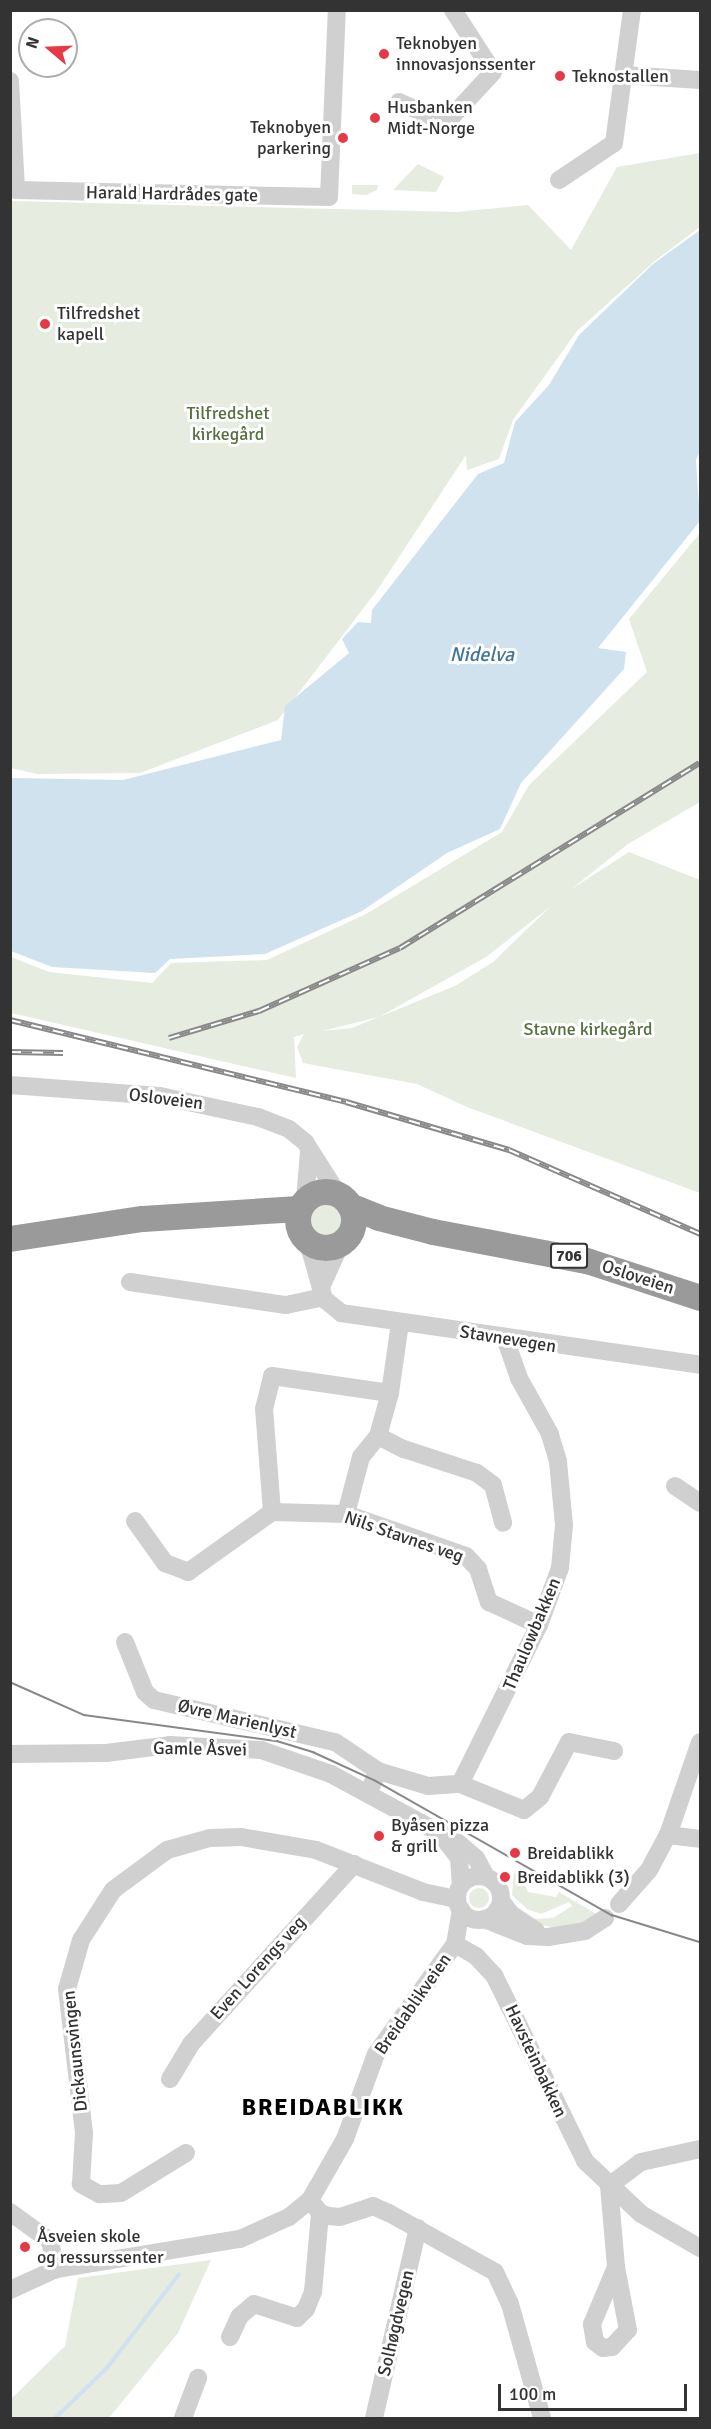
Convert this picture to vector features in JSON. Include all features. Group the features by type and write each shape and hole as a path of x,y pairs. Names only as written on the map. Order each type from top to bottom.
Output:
{"highway":[{"name":"706","path":"10,1239 143,1219 228,1216 302,1205 321,1192 344,1200"},
{"name":"Osloveien","path":"344,1200 379,1218 434,1232 555,1253 700,1298"},
{"path":"344,1200 354,1222 344,1240"},
{"path":"302,1205 298,1227 305,1239"},
{"name":"706","path":"228,1216 286,1226 305,1239 325,1248 344,1240"},
{"name":"Osloveien","path":"344,1240 380,1232 434,1232"}],"street":[{"name":"Harald Hardrådes gate","path":"10,81 16,190 329,198 337,10"},
{"path":"399,102 446,123 493,72 453,10"},
{"path":"559,180 614,143 632,10"},
{"path":"624,75 700,80"},
{"name":"Osloveien","path":"10,1085 160,1096 214,1105 283,1126 309,1149 344,1200"},
{"path":"302,1205 309,1149"},
{"path":"305,1239 322,1292"},
{"path":"130,1282 286,1305 322,1292 344,1240"},
{"name":"Stavnevegen","path":"322,1292 341,1313 700,1365"},
{"path":"346,1514 361,1457 378,1436 390,1393 400,1323"},
{"name":"Thaulowbakken","path":"460,1784 539,1625 562,1559 562,1490 550,1434 519,1377 506,1338"},
{"path":"135,1521 165,1563 188,1572 272,1512 264,1409 272,1376 390,1393"},
{"path":"378,1436 404,1449 477,1473 493,1485 503,1523"},
{"path":"675,1486 700,1503"},
{"name":"Nils Stavnes veg","path":"272,1512 346,1514 466,1556 478,1569 489,1602 539,1625"},
{"name":"Øvre Marienlyst","path":"125,1642 145,1692 154,1700 335,1742 378,1771"},
{"path":"368,1794 378,1771 428,1786 460,1784 524,1810 540,1797 569,1742 614,1751"},
{"path":"619,1904 649,1870 668,1835 700,1742"},
{"name":"Gamle Åsvei","path":"10,1754 106,1753 170,1745 230,1745 292,1759 368,1794 468,1850 486,1877"},
{"path":"668,1835 700,1839"},
{"name":"Gamle Åsvei","path":"442,1836 459,1858 460,1898"},
{"name":"Dickaunsvingen","path":"186,2153 121,2193 99,2194 81,2184 84,2133 67,1989 72,1961 93,1917 113,1890 136,1870 167,1850 210,1838 284,1842 354,1864 423,1892 460,1898"},
{"name":"Even Lorengs veg","path":"170,2079 191,2044 354,1864"},
{"path":"548,1936 519,1921 501,1901 496,1884 486,1877 475,1876 460,1898 482,1920 527,1936 548,1936 585,1931 605,1918"},
{"name":"Breidablikveien","path":"455,1944 460,1898"},
{"path":"482,1920 494,1915 501,1901"},
{"name":"Breidablikveien","path":"10,2290 56,2269 240,2240 315,2207 345,2139 376,2054 455,1944 482,1920"},
{"name":"Havsteinbakken","path":"455,1944 476,1956 494,1975 519,2021 565,2126 585,2161 641,2214 700,2248"},
{"path":"616,2268 609,2186 641,2162 700,2149"},
{"path":"230,2337 240,2316 254,2304 297,2318 306,2309 313,2292 315,2207 340,2217 373,2206 483,2263 499,2278 542,2418"},
{"path":"10,2212 50,2241 56,2269"},
{"name":"Solhøgdvegen","path":"374,2418 418,2228"},
{"path":"183,2418 198,2378"}],"green space":[{"name":"Tilfredshet kirkegård","path":"700,153 700,227 656,260 577,331 513,420 499,459 467,470 466,455 378,589 278,720 140,773 37,774 11,768 11,201 458,212 528,205 571,250 617,167"},
{"path":"418,164 444,177 436,192 393,190"},
{"path":"352,185 378,185 377,190 367,195 352,194"},
{"name":"Stavne kirkegård","path":"700,533 700,802 628,844 570,890 629,852 700,880 700,1193 467,1107 417,1084 303,1063 297,1047 304,1034 294,1037 296,1078 11,1013 11,957 49,972 152,983 171,963 267,960 366,914 502,832 529,785 647,672 629,619","holes":["550,907 493,962 455,986 379,1017 486,957","379,1017 352,1028 322,1031"]},
{"path":"325,1204 336,1209 341,1220 336,1231 325,1236 314,1231 309,1220 314,1209"},
{"path":"514,1872 522,1878 528,1892 556,1897 559,1892 598,1915 584,1923 555,1928 534,1923 534,1919 553,1918 572,1906 569,1902 541,1914 527,1909 512,1895"},
{"path":"479,1888 486,1891 489,1898 486,1905 479,1908 472,1905 469,1898 472,1891"},
{"path":"211,2260 178,2333 109,2418 11,2418 11,2399 65,2346 78,2278"}],"water":[{"name":"Nidelva","path":"700,230 700,452 696,460 700,521 598,648 626,652 624,669 521,783 500,829 447,853 362,911 265,954 170,959 155,973 52,967 11,951 11,778 123,780 281,740 285,706 349,653 342,639 358,622 371,623 372,610 478,474 504,463 515,422 549,385 579,335 653,264"}],"waterway":[{"path":"55,2418 107,2368 179,2274"}],"tram line":[{"path":"10,1682 84,1715 277,1741 313,1752 374,1780 612,1915 700,1942"}],"railway":[{"path":"169,1038 259,1011 400,948 700,763"},
{"path":"10,1020 346,1102 509,1150 700,1234"},
{"path":"10,1052 63,1053"}],"place":[{"name":"Teknobyen innovasjonssenter","path":"384,54"},
{"name":"Teknostallen","path":"560,76"},
{"name":"Husbanken Midt-Norge","path":"375,118"},
{"name":"Teknobyen parkering","path":"343,138"},
{"name":"Tilfredshet kapell","path":"45,324"},
{"name":"Byåsen pizza & grill","path":"379,1836"},
{"name":"Breidablikk","path":"515,1853"},
{"name":"Breidablikk (3)","path":"505,1877"},
{"name":"Åsveien skole og ressurssenter","path":"25,2247"}],"district":[{"name":"BREIDABLIKK","path":"323,2108"}]}
